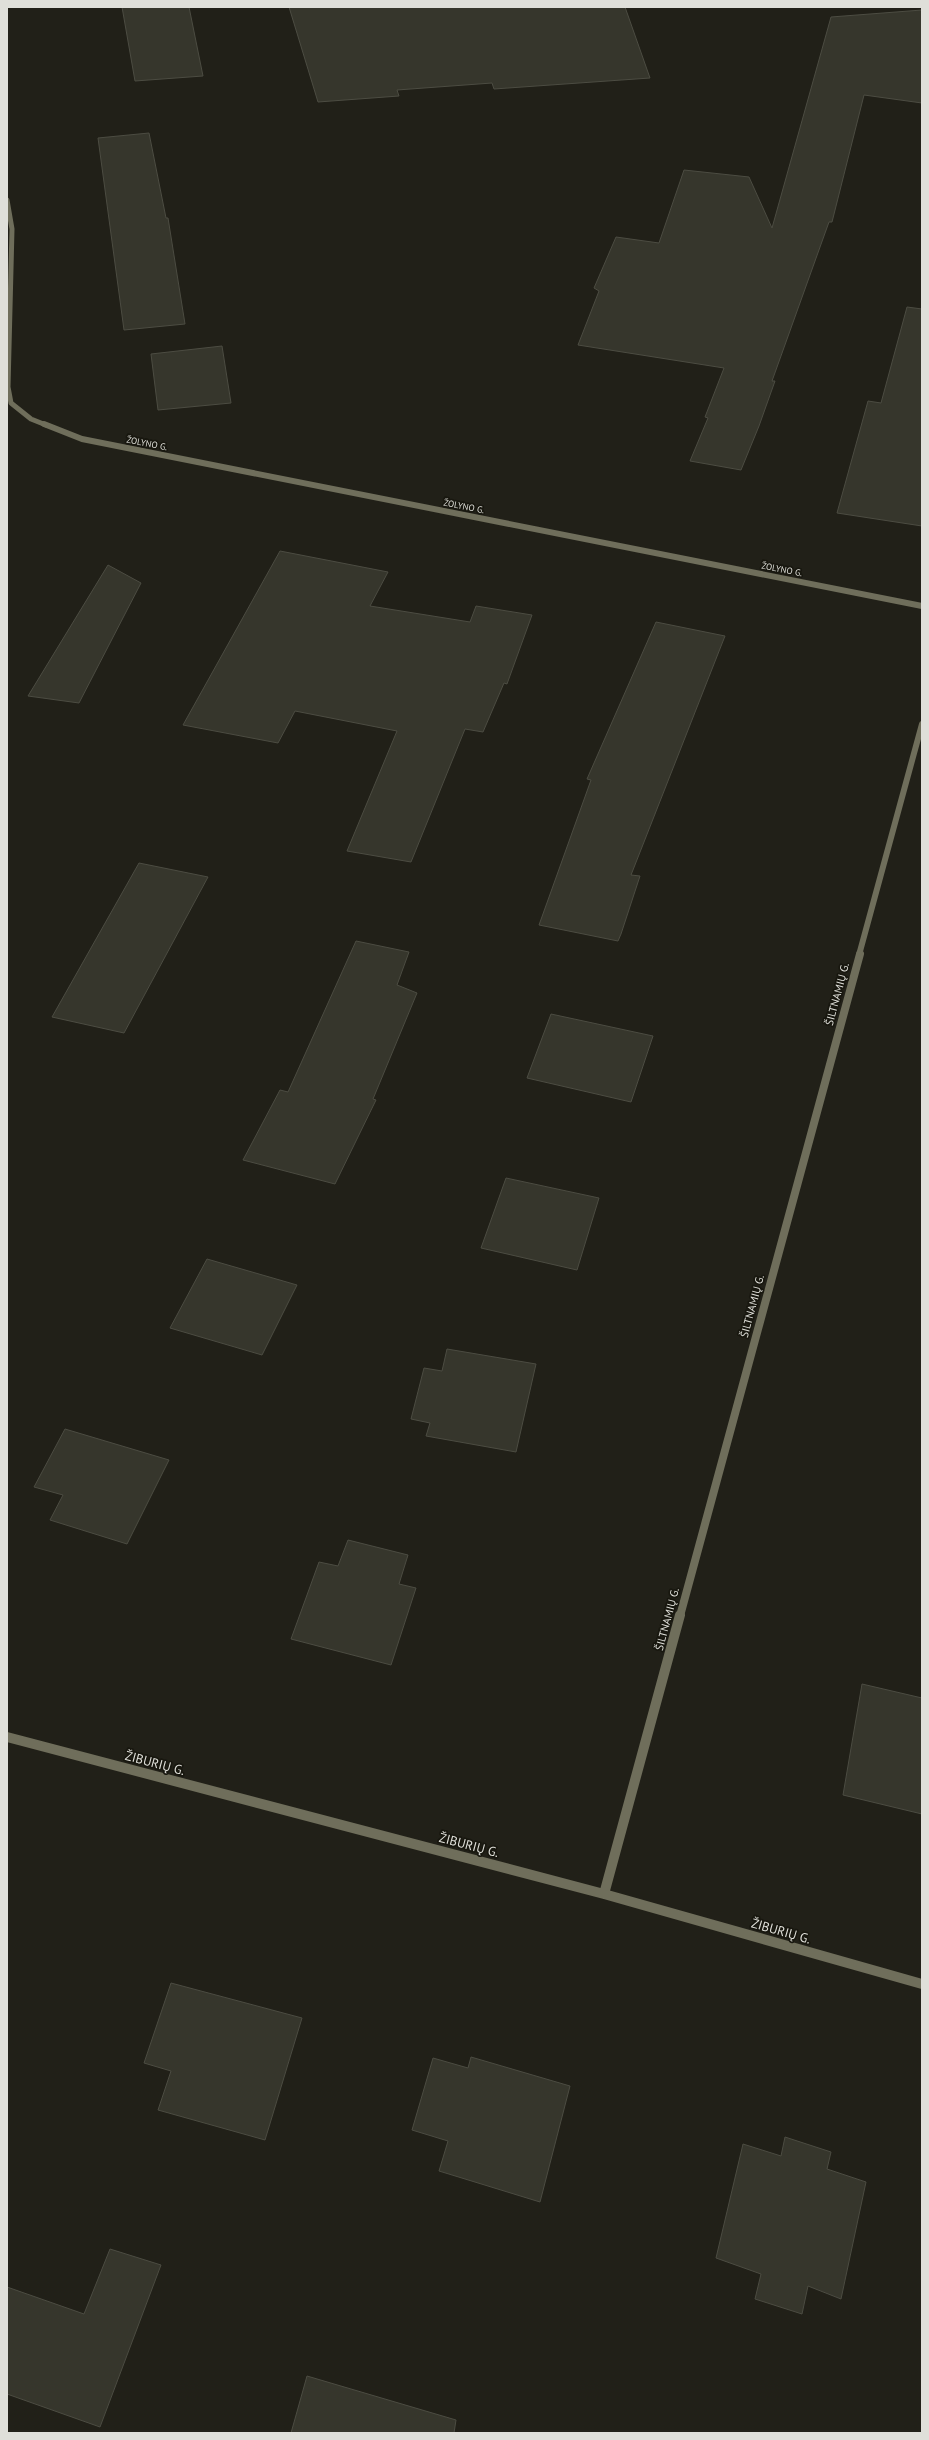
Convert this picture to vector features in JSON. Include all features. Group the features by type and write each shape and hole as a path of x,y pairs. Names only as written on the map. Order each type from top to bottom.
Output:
{"street":[{"name":"ŽOLYNO G.","path":"7,200 12,229 8,386 11,403 31,419 82,439 922,606"},
{"name":"ŠILTNAMIŲ G.","path":"604,1894 922,724"},
{"name":"ŽIBURIŲ G.","path":"7,1737 604,1894 922,1984"}],"building":[{"path":"122,7 189,7 203,76 135,81"},
{"path":"289,7 625,7 650,78 494,89 492,83 397,90 399,96 318,102"},
{"path":"922,10 922,103 864,95 832,222 829,222 772,381 775,381 741,470 690,461 708,418 705,417 724,368 578,345 599,291 594,288 616,237 659,243 684,170 749,177 772,228 831,17"},
{"path":"149,133 166,218 168,218 185,324 124,330 98,138"},
{"path":"907,307 922,309 922,526 837,513 868,401 881,403"},
{"path":"222,346 231,403 158,410 151,354"},
{"path":"280,551 388,572 370,606 470,622 476,606 532,615 507,684 504,683 483,732 465,729 411,862 347,851 397,731 295,711 278,743 183,725"},
{"path":"108,565 141,583 79,703 28,696"},
{"path":"656,622 725,636 631,875 640,876 621,934 618,941 539,925 591,780 587,779"},
{"path":"139,863 208,877 124,1033 52,1017"},
{"path":"356,941 409,952 397,985 417,993 373,1099 376,1100 335,1184 243,1160 280,1090 288,1092"},
{"path":"551,1014 653,1036 631,1102 527,1078"},
{"path":"506,1178 599,1198 577,1270 481,1248"},
{"path":"207,1259 297,1285 262,1355 170,1328"},
{"path":"447,1349 536,1364 516,1452 426,1436 430,1423 411,1419 424,1368 442,1371"},
{"path":"65,1429 169,1460 127,1544 50,1520 63,1495 34,1487"},
{"path":"348,1540 408,1555 399,1584 416,1588 391,1665 291,1639 319,1562 338,1566"},
{"path":"862,1684 922,1698 922,1814 843,1795"},
{"path":"171,1983 302,2018 265,2140 158,2110 171,2071 144,2063"},
{"path":"471,2057 570,2086 540,2202 439,2171 448,2141 412,2130 433,2058 468,2068"},
{"path":"785,2137 831,2152 827,2169 866,2182 841,2299 808,2286 802,2314 755,2299 761,2274 716,2258 743,2144 781,2156"},
{"path":"110,2249 161,2265 100,2427 7,2394 7,2287 84,2314"},
{"path":"307,2376 456,2420 454,2433 291,2433"}]}
